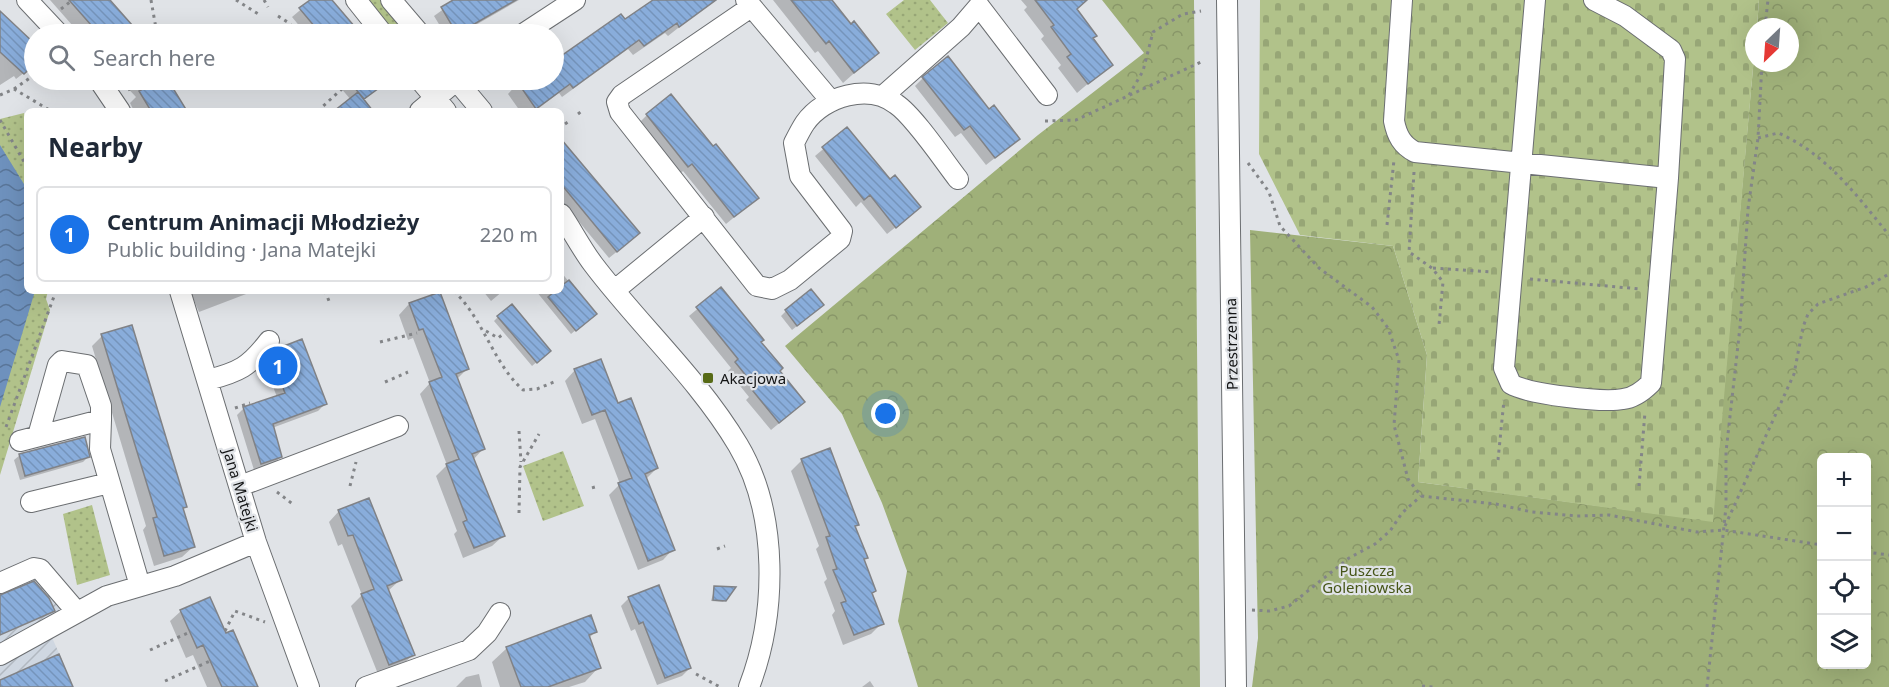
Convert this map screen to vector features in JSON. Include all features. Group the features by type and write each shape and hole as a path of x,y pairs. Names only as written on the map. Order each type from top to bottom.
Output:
{"street":[{"path":"27,0 50,24"},
{"path":"356,0 375,24"},
{"path":"391,0 411,24"},
{"path":"538,24 575,0"},
{"name":"Przestrzenna","path":"1227,0 1236,687"},
{"path":"1402,0 1394,121 1396,134 1401,142 1415,152 1668,177"},
{"path":"1535,0 1519,163 1504,368 1511,384 1529,392 1609,400 1624,399 1647,386 1652,378 1675,59 1671,50 1625,16 1594,0"},
{"path":"831,101 748,3 622,95 617,102 620,112 757,286 772,290 790,280 840,239 842,231 800,176 794,143 806,121 831,101 861,93 883,96 897,104 958,179"},
{"path":"883,96 961,27 976,3 1047,95"},
{"path":"106,90 118,108"},
{"path":"428,90 441,105 450,90"},
{"path":"464,90 479,108"},
{"path":"615,290 704,218"},
{"path":"564,219 592,263 715,412 738,446 756,489 767,537 769,577 767,628 749,687"},
{"path":"564,240 592,263"},
{"name":"Jana Matejki","path":"181,294 256,542 309,687"},
{"path":"208,380 236,372 251,364 269,341"},
{"path":"20,437 58,365 62,361 87,365 101,406 100,449 140,585"},
{"path":"20,437 101,420"},
{"path":"240,486 398,426"},
{"path":"31,502 109,483"},
{"path":"0,655 76,611 107,596 175,576 256,542"},
{"path":"0,583 34,568 40,569 76,611"},
{"path":"366,687 469,650 487,633 500,613"}],"path":[{"path":"151,0 155,24"},
{"path":"236,0 260,15"},
{"path":"264,0 268,8"},
{"path":"1766,18 1768,0"},
{"path":"60,10 70,2"},
{"path":"1129,96 1143,71 1153,32 1183,14 1201,11"},
{"path":"278,16 290,24"},
{"path":"1045,122 1076,120 1201,62"},
{"path":"1707,687 1723,531 1726,452 1740,327 1748,208 1758,138 1762,72"},
{"path":"0,95 24,82"},
{"path":"14,89 46,108"},
{"path":"324,108 322,106 341,90"},
{"path":"578,114 583,110"},
{"path":"0,120 24,162"},
{"path":"565,124 571,120"},
{"path":"1758,138 1778,133 1805,147 1850,188 1889,235"},
{"path":"1387,225 1396,134"},
{"path":"1415,152 1409,252 1432,268 1443,282 1439,325"},
{"path":"1248,153 1248,163 1269,192 1280,225 1319,268 1372,307 1388,328 1399,360 1396,434 1408,479 1421,496 1543,513 1577,516 1609,515 1697,532 1723,531 1817,544"},
{"path":"1432,268 1511,273 1659,291"},
{"path":"1723,531 1741,486 1763,444 1794,374 1803,327 1809,314 1818,304 1866,287 1889,274"},
{"path":"20,437 55,294"},
{"path":"327,294 329,301"},
{"path":"456,294 484,330 511,379 523,390 537,389 554,382"},
{"path":"484,330 498,338 502,335"},
{"path":"380,342 417,333"},
{"path":"385,382 408,372"},
{"path":"1498,460 1506,377"},
{"path":"1640,486 1647,386"},
{"path":"231,410 250,403"},
{"path":"519,431 521,464 519,513"},
{"path":"521,464 540,434"},
{"path":"593,486 595,493"},
{"path":"1252,610 1269,611 1289,606 1349,558 1376,544 1421,496"},
{"path":"717,549 724,546"},
{"path":"1871,553 1889,555"},
{"path":"225,631 235,611 265,622"},
{"path":"150,650 190,632"},
{"path":"165,681 210,660"},
{"path":"696,674 720,687"},
{"path":"1422,686 1433,687"}],"shaded area":[{"path":"29,560 68,610 46,624 74,687 0,687 0,573"}],"green space":[{"path":"362,0 383,0 403,24 382,24"},
{"path":"904,0 930,0 948,23 915,50 886,14"},
{"path":"1102,0 1194,0 1200,687 918,687 898,621 907,571 882,503 842,414 785,346 1038,135 1144,53"},
{"path":"1260,0 1759,0 1758,18 1745,18 1745,72 1753,72 1713,522 1418,482 1427,355 1393,246 1300,235 1259,154"},
{"name":"Puszcza Goleniowska","path":"1759,0 1889,0 1889,687 1252,687 1258,638 1250,230 1393,246 1427,355 1418,482 1712,521 1753,72 1799,72 1799,18 1758,18"},
{"path":"24,113 24,294 47,294 46,299 50,310 0,475 0,119"},
{"path":"563,451 584,506 543,521 523,466"},
{"path":"92,505 110,575 77,585 63,514"}],"water":[{"path":"0,145 24,184 24,294 34,294 0,407"}],"building":[{"path":"69,0 110,0 131,24 90,24"},
{"path":"310,0 332,0 352,24 313,24 299,8"},
{"path":"453,0 516,0 474,24 451,24 441,7"},
{"path":"653,0 716,0 679,27 677,23 644,46 639,40 573,88 570,84 564,88 564,54 621,14 625,19"},
{"path":"791,0 832,0 851,24 854,21 879,53 854,73 829,41 826,44"},
{"path":"1035,0 1087,0 1077,9 1097,36 1093,38 1113,65 1088,84 1067,57 1071,54 1051,27 1054,25"},
{"path":"0,11 24,34 24,74 0,52"},
{"path":"948,56 989,109 994,105 1020,139 995,158 970,126 964,130 922,77"},
{"path":"174,90 185,108 149,108 139,91"},
{"path":"356,90 376,90 364,99"},
{"path":"523,90 562,90 537,108"},
{"path":"358,92 371,108 338,108"},
{"path":"671,94 713,146 716,144 759,198 734,217 692,164 688,167 646,114"},
{"path":"847,127 890,179 895,175 921,207 896,228 870,195 864,200 822,147"},
{"path":"564,143 640,233 617,252 564,188"},
{"path":"569,280 597,314 576,331 548,297 552,294 564,294 564,284"},
{"path":"721,287 764,340 761,342 783,368 780,371 805,402 779,423 753,391 756,388 735,362 738,359 696,307"},
{"path":"811,289 824,305 797,326 785,310"},
{"path":"441,294 469,369 456,374 485,449 472,454 505,536 474,548 463,522 467,520 446,464 459,459 429,382 442,377 423,329 419,330 409,303"},
{"path":"512,304 551,351 537,363 497,316"},
{"path":"132,325 187,507 183,508 195,547 164,556 153,518 157,517 101,334"},
{"path":"302,339 327,404 273,424 282,457 261,464 243,407 285,393 271,358 279,348"},
{"path":"601,359 618,403 631,398 658,468 645,474 675,550 648,561 618,483 632,478 605,410 592,415 574,369"},
{"path":"85,437 90,457 25,476 19,454"},
{"path":"830,448 859,525 855,526 868,558 864,559 876,591 872,593 884,624 854,635 841,603 846,601 833,570 837,569 826,537 830,536 801,459"},
{"path":"369,498 402,580 387,586 415,655 389,665 361,594 374,589 353,535 348,536 338,510"},
{"path":"34,581 49,598 55,611 0,635 0,595"},
{"path":"659,585 691,668 665,678 643,622 639,624 628,597"},
{"path":"714,586 736,587 726,601 713,600"},
{"path":"210,597 226,633 233,630 258,687 222,687 203,645 197,648 180,610"},
{"path":"591,615 597,632 589,635 601,668 548,687 521,687 506,647"},
{"path":"59,654 73,687 0,687 0,680"}],"place":[{"name":"Centrum Animacji Młodzieży","path":"278,366"},
{"name":"Akacjowa","path":"708,378"}]}
